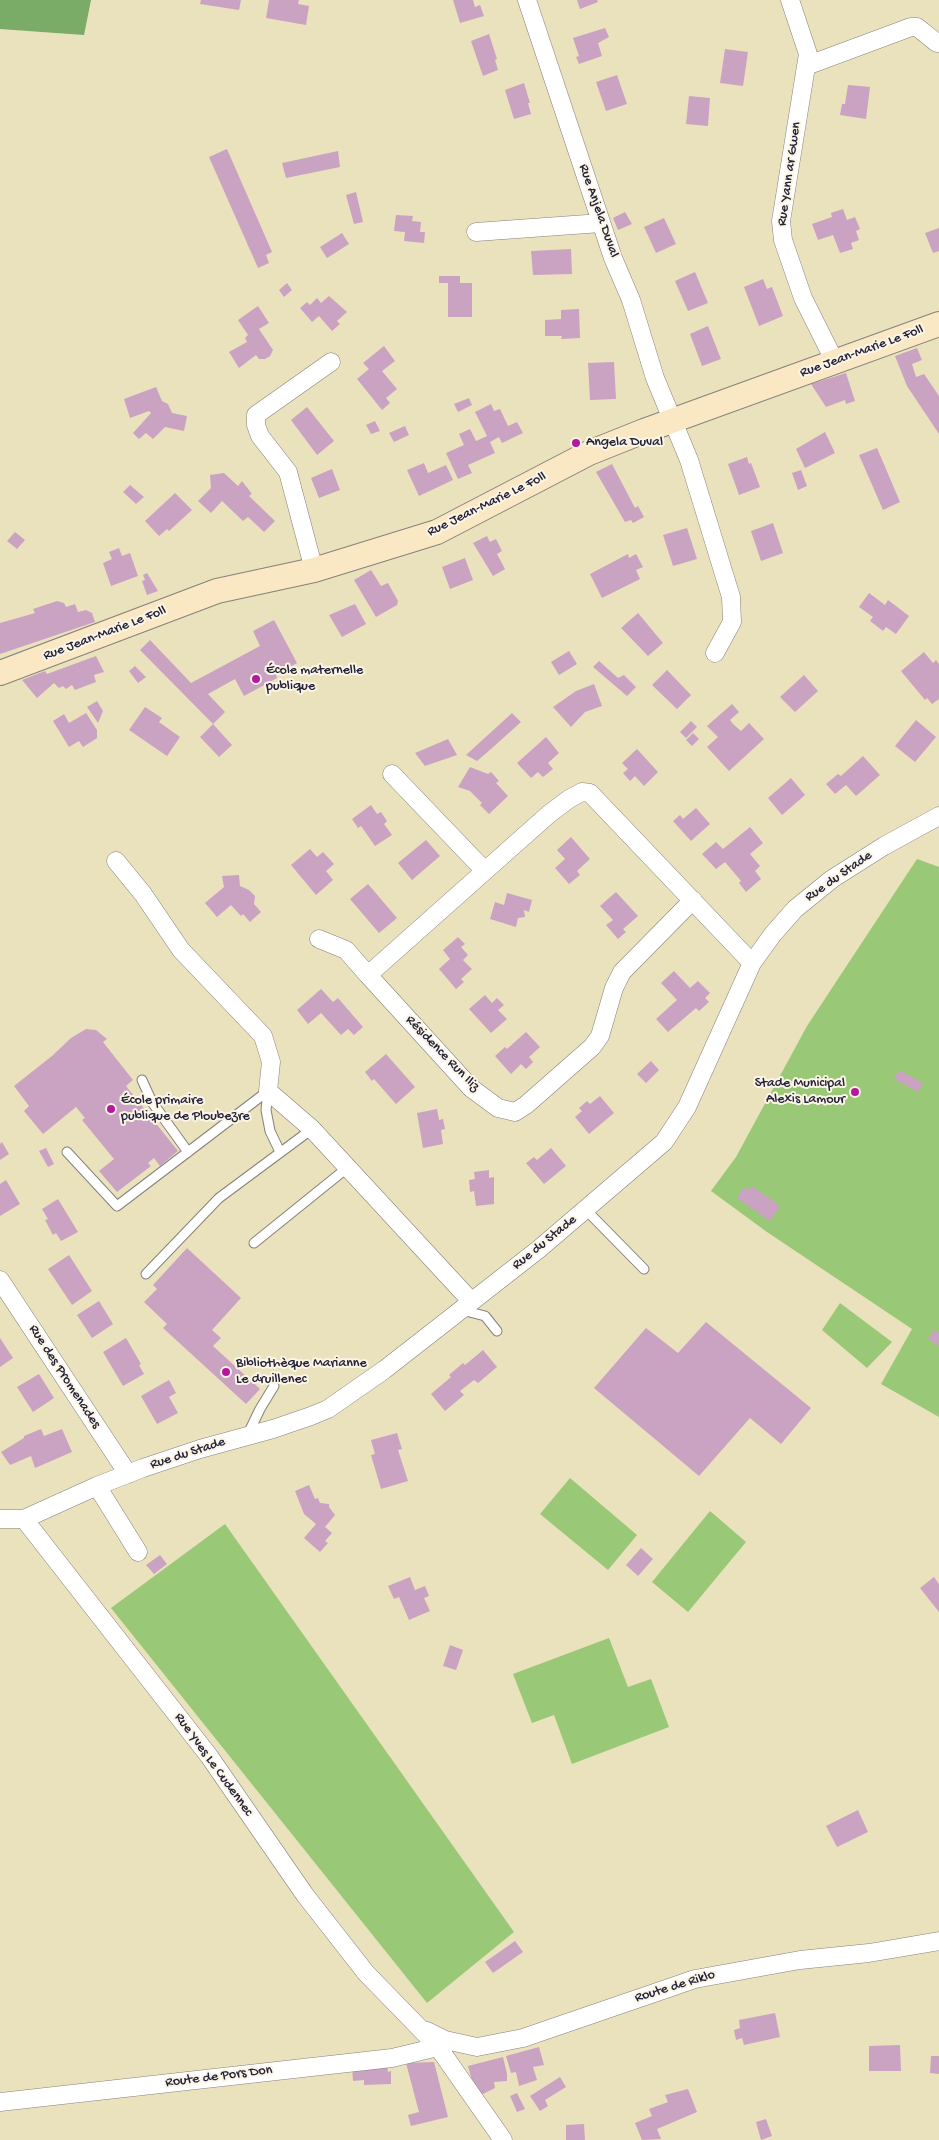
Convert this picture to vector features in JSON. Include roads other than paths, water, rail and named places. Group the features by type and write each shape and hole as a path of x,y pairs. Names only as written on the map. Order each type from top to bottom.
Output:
{"main road":[{"name":"Rue Jean-Marie Le Foll","path":"0,673 217,591 314,570 437,532 589,454 939,324"}],"street":[{"name":"Rue Anjela Duval","path":"527,0 613,258 631,300 655,378 674,421 688,460 731,598 732,622 715,653"},
{"name":"Rue Yann ar Gwen","path":"790,0 808,54 781,222 783,240 804,298 834,362"},
{"path":"806,66 911,27 917,26 937,43"},
{"path":"476,232 601,223"},
{"path":"314,570 288,472 260,436 256,416 331,362"},
{"path":"392,774 485,871"},
{"path":"368,975 568,798 582,792 590,793 752,963"},
{"name":"Rue du Stade","path":"24,1519 128,1474 200,1449 247,1436 328,1409 384,1370 586,1210 664,1142 687,1107 752,963 773,934 795,909 832,879 884,846 939,816"},
{"path":"116,861 142,894 180,950 262,1036 271,1062 268,1091 312,1129 467,1306"},
{"name":"Résidence Run Iliz","path":"319,939 346,950 471,1088 498,1108 515,1112 526,1106 592,1047 600,1036 614,988 622,972 693,900"},
{"name":"Rue des Promenades","path":"0,1280 128,1474"},
{"path":"97,1486 138,1552"},
{"path":"0,1518 24,1519"},
{"name":"Rue Yves Le Cudennec","path":"24,1519 209,1756 305,1895 366,1973 420,2027"},
{"name":"Route de Riklo","path":"420,2027 445,2040 477,2047 523,2038 695,1979 800,1960 869,1953 939,1941"},
{"path":"420,2027 438,2047 503,2140"},
{"name":"Route de Pors Don","path":"0,2102 392,2058 438,2047"}],"lane":[{"path":"142,1080 152,1102 188,1152"},
{"path":"268,1091 266,1110 270,1131 280,1152"},
{"path":"67,1152 117,1206 268,1091"},
{"path":"146,1274 218,1198 312,1129"},
{"path":"254,1243 347,1168"},
{"path":"586,1210 644,1269"},
{"path":"467,1306 485,1316 497,1331"},
{"path":"247,1436 274,1386"}],"place":[{"name":"Angela Duval","path":"576,443"},
{"name":"École maternelle publique","path":"256,679"},
{"name":"Stade Municipal Alexis Lamour","path":"855,1092"},
{"name":"École primaire publique de Ploubezre","path":"111,1109"},
{"name":"Bibliothèque Marianne Le druillenec","path":"226,1372"}]}
